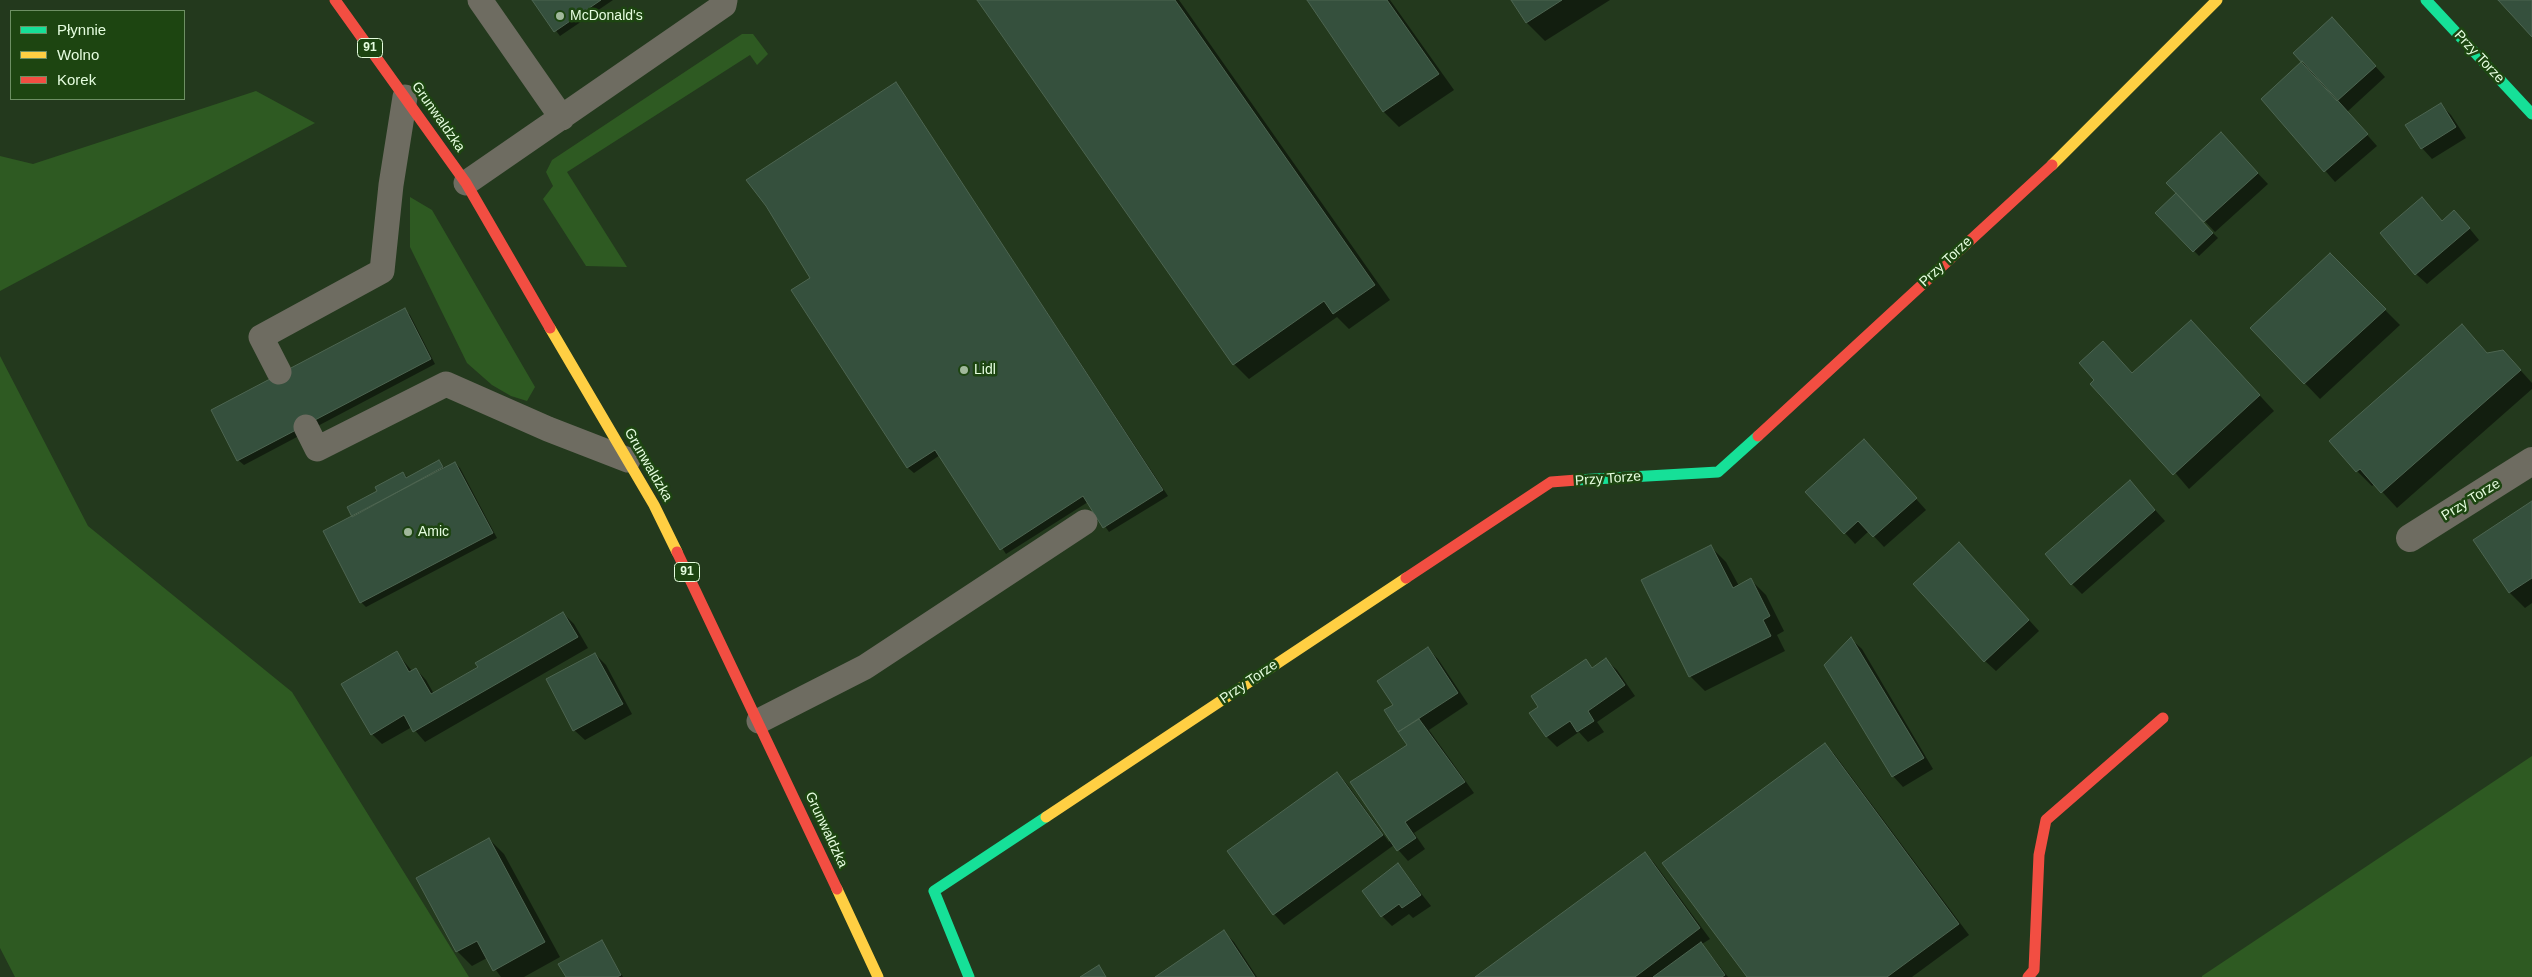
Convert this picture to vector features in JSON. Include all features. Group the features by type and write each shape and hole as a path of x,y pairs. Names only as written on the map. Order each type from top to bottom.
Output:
{"street":[{"name":"Grunwaldzka","path":"335,0 466,183 654,505 759,721 874,976"},
{"name":"Przy Torze","path":"969,977 934,891 1551,482 1718,472 2058,158 2217,0"},
{"name":"Przy Torze","path":"2426,0 2532,114"},
{"name":"Przy Torze","path":"2410,538 2532,462"},
{"path":"2028,977 2034,970 2039,856 2046,820 2163,718"}],"lane":[{"path":"480,0 562,118"},
{"path":"466,183 725,3"},
{"path":"279,372 261,337 382,272 391,185 405,97"},
{"path":"306,427 316,449 446,384 628,460"},
{"path":"759,721 865,667 1085,522"}],"green space":[{"path":"742,34 753,34 768,54 757,65 750,55 567,172 627,267 586,266 543,199 553,186 546,172 552,160"},
{"path":"256,91 315,123 0,291 0,156 33,164"},
{"path":"410,197 432,210 535,387 527,401 511,396 492,385 467,363 410,247"},
{"path":"0,356 88,526 292,692 469,977 15,977 0,948"},
{"path":"2532,756 2532,977 2202,977 2202,976"}],"building":[{"name":"McDonald's","path":"532,0 601,0 554,32"},
{"path":"977,0 1175,0 1375,285 1333,314 1324,301 1233,365"},
{"path":"1307,0 1387,0 1439,74 1383,112"},
{"path":"1511,0 1562,0 1526,23"},
{"path":"2498,0 2532,0 2532,37"},
{"path":"2332,17 2376,66 2337,101 2293,53"},
{"path":"2302,61 2368,134 2324,172 2261,99"},
{"name":"Lidl","path":"896,82 1163,490 1103,528 1083,496 1000,550 935,450 907,468 791,290 810,278 766,206 746,180"},
{"path":"2441,103 2456,127 2421,149 2405,125"},
{"path":"2221,132 2258,173 2204,222 2166,183"},
{"path":"2176,193 2213,233 2193,252 2155,213"},
{"path":"2422,197 2442,221 2454,210 2470,228 2415,275 2380,233"},
{"path":"2330,253 2386,309 2304,384 2250,328"},
{"path":"405,308 431,359 237,461 211,410"},
{"path":"2191,320 2260,395 2173,475 2090,384 2094,380 2079,363 2103,341 2132,373"},
{"path":"2462,324 2487,353 2503,350 2521,370 2381,493 2360,469 2356,472 2329,441"},
{"path":"1864,439 1917,498 1873,537 1858,521 1844,534 1805,492"},
{"path":"439,460 443,467 352,517 347,507 377,491 375,487 403,472 406,478"},
{"name":"Amic","path":"455,462 493,533 360,603 323,531"},
{"path":"2130,480 2155,510 2071,585 2045,554"},
{"path":"2532,501 2532,578 2509,593 2473,540"},
{"path":"1959,542 2029,620 1984,662 1913,584"},
{"path":"1711,545 1733,588 1751,578 1770,616 1763,620 1771,636 1689,677 1641,580"},
{"path":"563,612 578,637 413,732 404,715 371,735 341,684 397,651 409,672 416,668 431,694 478,667 475,663"},
{"path":"1851,637 1924,758 1892,777 1824,665"},
{"path":"1428,647 1458,693 1398,732 1384,710 1393,705 1377,681"},
{"path":"595,653 623,704 573,731 546,679"},
{"path":"1606,658 1625,685 1588,711 1594,721 1577,732 1570,721 1546,737 1529,713 1538,707 1531,696 1586,659 1592,668"},
{"path":"1419,719 1465,782 1405,822 1416,838 1397,851 1350,782 1407,745 1398,732"},
{"path":"1825,743 1959,924 1887,977 1747,977 1662,863"},
{"path":"1337,772 1383,835 1273,915 1227,851"},
{"path":"489,838 545,942 493,971 477,941 456,952 416,878"},
{"path":"1645,852 1700,928 1635,977 1475,977"},
{"path":"1398,863 1421,895 1402,908 1399,904 1381,917 1362,891"},
{"path":"1224,930 1255,977 1155,977"},
{"path":"602,940 621,975 617,977 566,977 558,964"},
{"path":"1701,942 1725,975 1722,977 1653,977"},
{"path":"1099,965 1106,977 1080,977"}],"traffic: fast":[{"path":"2426,0 2532,114"},
{"path":"1577,480 1718,472 1758,436"},
{"path":"969,977 934,891 1046,817"}],"traffic: slow":[{"path":"2052,165 2217,0"},
{"path":"550,328 654,505 677,552"},
{"path":"1046,817 1406,578"},
{"path":"837,889 878,977"}],"traffic: jam":[{"path":"335,0 466,183 550,328"},
{"path":"1758,436 2052,165"},
{"path":"1406,578 1551,482 1577,480"},
{"path":"677,552 837,889"},
{"path":"2028,977 2034,970 2039,855 2046,820 2163,718"}],"place":[{"name":"McDonald's","path":"560,16"},
{"name":"Lidl","path":"964,370"},
{"name":"Amic","path":"408,532"}]}
